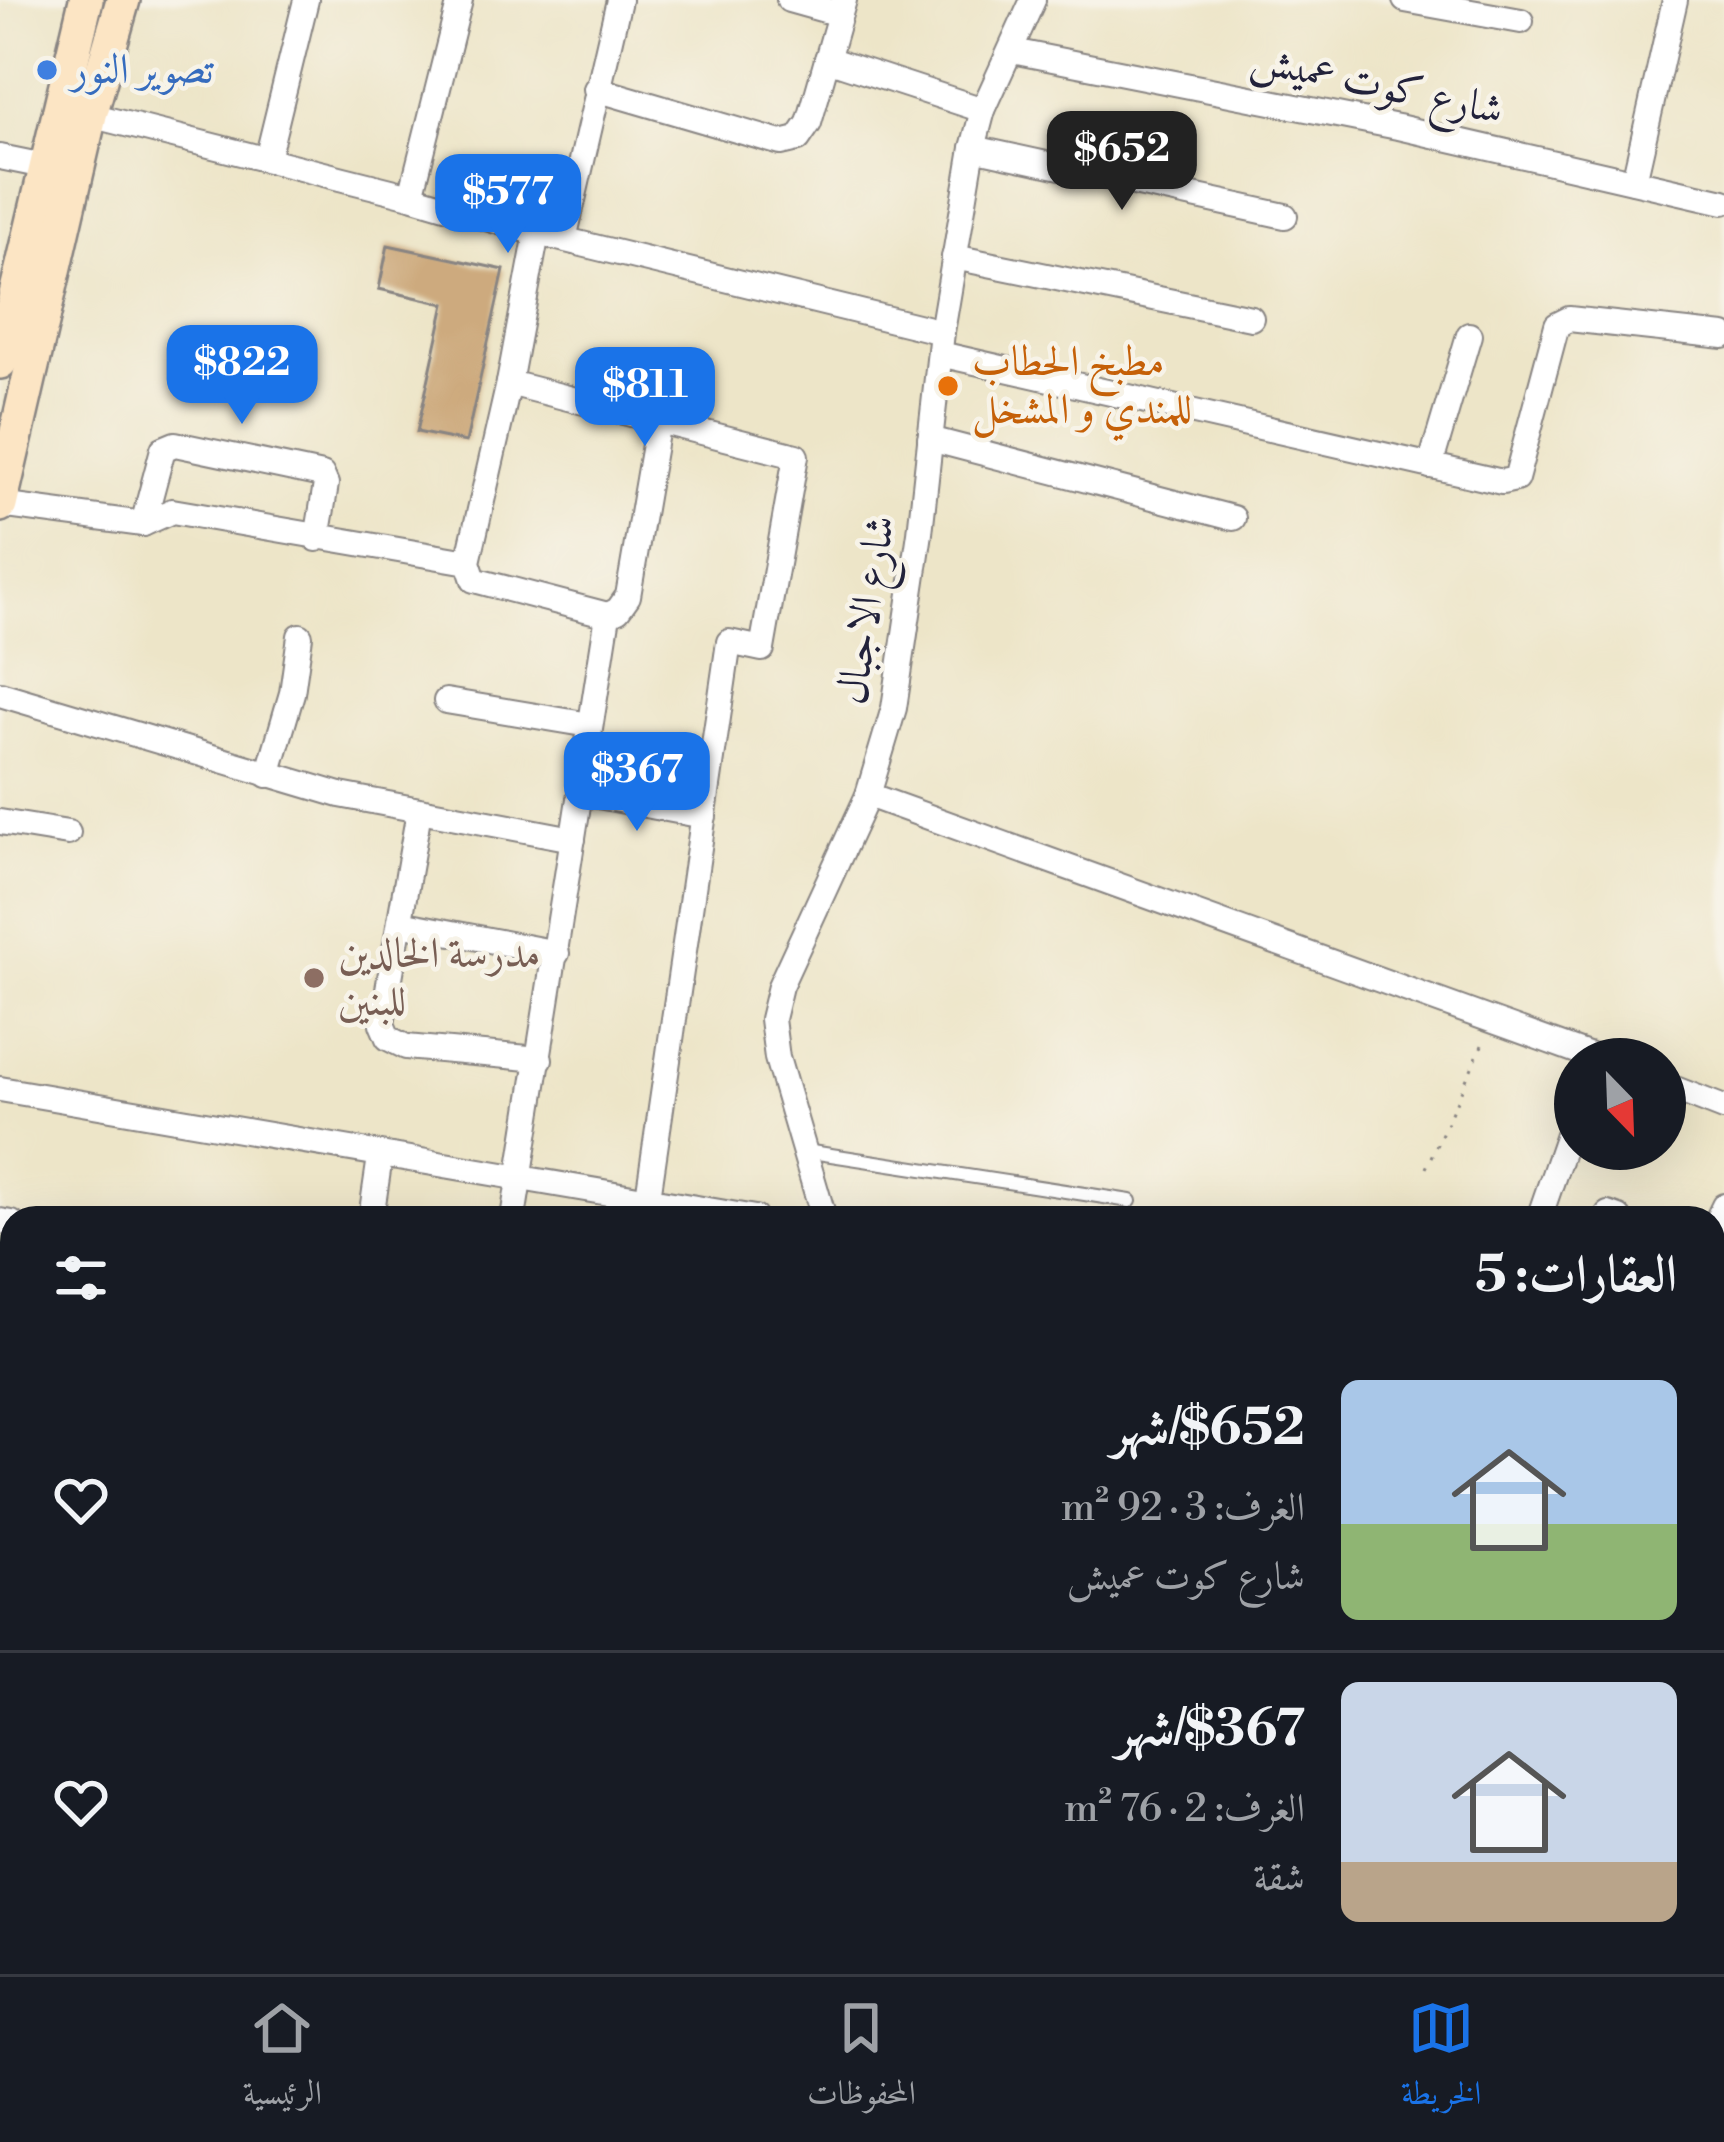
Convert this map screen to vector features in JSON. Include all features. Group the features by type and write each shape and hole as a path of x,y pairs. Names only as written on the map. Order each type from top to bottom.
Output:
{"main road":[{"path":"0,362 86,0"},
{"path":"0,505 90,115 122,0"}],"street":[{"path":"267,159 306,0"},
{"path":"412,196 460,0"},
{"path":"564,239 620,0"},
{"path":"596,89 781,143 798,139 809,123 842,7 789,0"},
{"name":"شارع الاجبال","path":"821,1206 777,1058 772,1018 780,986 868,796 894,708 941,343 973,148 983,110 1033,0"},
{"path":"1405,0 1521,22"},
{"path":"1634,181 1676,0"},
{"name":"شارع كوت عميش","path":"1012,51 1398,127 1724,202"},
{"path":"827,59 983,110"},
{"path":"90,115 412,196 941,343 1502,482 1516,479 1557,326 1569,319 1724,336"},
{"path":"973,148 1285,216"},
{"path":"0,157 44,166"},
{"path":"537,233 468,562 474,580 608,616"},
{"path":"954,257 1251,318"},
{"path":"1430,466 1469,335"},
{"path":"508,383 796,456 762,649 729,643 646,1206"},
{"path":"514,1206 608,616 628,596 658,421"},
{"path":"931,439 1233,518"},
{"path":"143,524 163,449 175,444 322,475 326,484 317,539"},
{"path":"0,505 143,524 172,512 468,562"},
{"path":"268,775 292,693 300,636"},
{"path":"0,694 340,795 573,838"},
{"path":"446,700 590,725"},
{"path":"582,793 704,817"},
{"path":"868,796 1554,1044"},
{"path":"419,811 382,1024 388,1038 406,1047 540,1059"},
{"path":"0,822 68,833"},
{"path":"400,923 557,953"},
{"path":"0,1089 516,1179 637,1206"},
{"path":"1686,1093 1724,1108"},
{"path":"373,1206 380,1157"},
{"path":"1542,1206 1555,1170"}],"lane":[{"path":"805,1151 1130,1201"}],"path":[{"path":"1426,1168 1492,1023"}],"building":[{"path":"388,245 504,270 466,442 417,432 445,304 379,289"}],"place":[{"name":"تصوير النور","path":"47,70"},
{"name":"مطبخ الحطاب للمندي و المشخل","path":"948,386"},
{"name":"مدرسة الخالدين للبنين","path":"314,978"}]}
